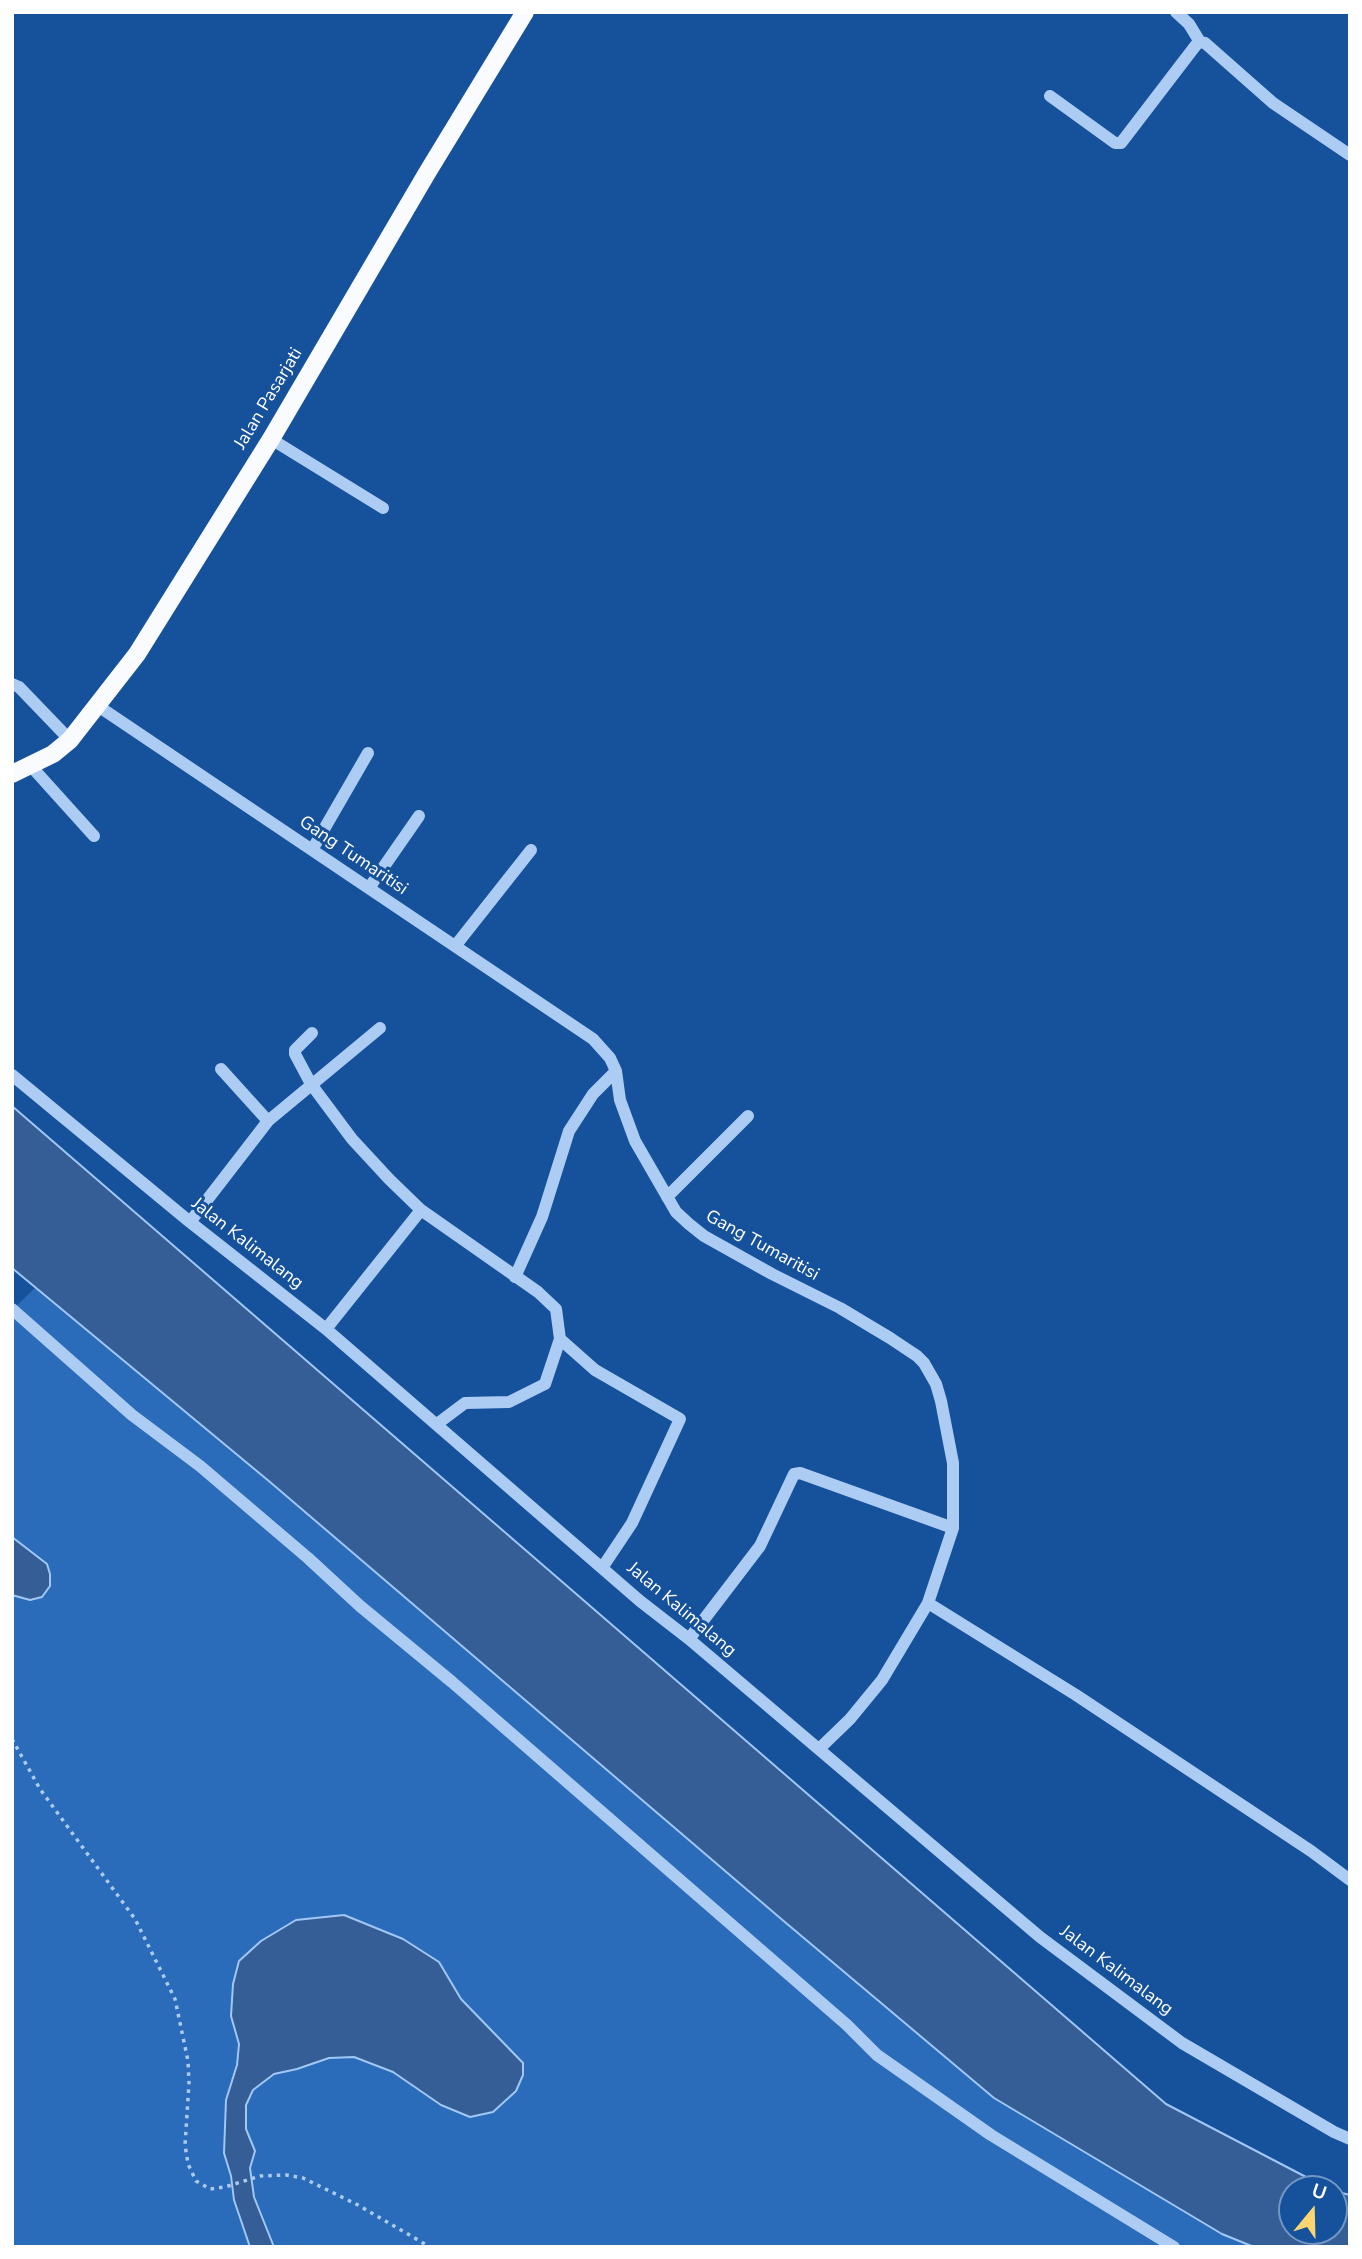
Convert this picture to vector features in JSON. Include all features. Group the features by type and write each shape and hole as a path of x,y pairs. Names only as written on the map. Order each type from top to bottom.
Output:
{"main road":[{"name":"Jalan Pasarjati","path":"12,774 53,754 70,740 137,654 271,439 525,12"}],"street":[{"path":"1176,12 1197,33 1200,42"},
{"path":"1050,96 1111,141 1121,144 1200,42"},
{"path":"1200,42 1211,46 1272,103 1350,155"},
{"path":"271,439 383,508"},
{"path":"12,684 19,687 70,740"},
{"name":"Gang Tumaritisi","path":"98,706 593,1039 610,1058 616,1071 620,1100 635,1141 676,1212 704,1236 772,1275 841,1308 924,1363 936,1384 941,1401 953,1463 953,1528 928,1603 883,1680 820,1749"},
{"path":"312,850 368,753"},
{"path":"30,765 94,836"},
{"path":"369,888 419,817"},
{"path":"456,945 531,850"},
{"path":"190,1222 268,1121 380,1028"},
{"path":"312,1033 295,1050 311,1084 352,1139 421,1210 538,1292 556,1309 560,1339 545,1384 509,1402 465,1403 437,1424"},
{"path":"221,1069 268,1121"},
{"path":"515,1277 542,1217 569,1131 593,1094 616,1071"},
{"name":"Jalan Kalimalang","path":"12,1075 190,1222 326,1329 603,1568 1040,1937 1182,2043 1350,2139"},
{"path":"667,1197 748,1116"},
{"path":"326,1329 421,1210"},
{"path":"12,1309 132,1415 201,1466 360,1606 452,1682 877,2055 991,2134 1174,2247"},
{"path":"560,1339 595,1370 680,1419 632,1523 603,1568"},
{"path":"689,1639 760,1546 794,1474 800,1473 953,1528"},
{"path":"928,1603 1076,1695 1311,1851 1350,1880"}],"path":[{"path":"12,1739 40,1789 135,1919 175,1999 190,2083 186,2145 188,2164 192,2175 201,2186 210,2189 226,2188 260,2176 286,2175 303,2178 358,2204 430,2247"}],"shaded area":[{"path":"12,1106 1166,2104 1302,2175 1278,2175 1278,2245 1348,2245 1348,2194 1350,2247 1254,2247 1222,2234 994,2098 270,1482 12,1268"},
{"path":"36,1287 463,1643 1222,2234 1254,2247 12,2247 12,1310"},
{"path":"12,1537 47,1564 50,1586 42,1597 30,1600 12,1595"},
{"path":"344,1915 403,1939 439,1962 461,1999 523,2063 523,2075 516,2091 493,2112 470,2117 441,2105 393,2072 354,2057 329,2058 274,2074 253,2090 246,2105 246,2129 255,2151 250,2168 254,2197 274,2247 250,2247 234,2200 224,2153 226,2100 237,2065 239,2044 231,2016 233,1984 239,1961 261,1941 296,1920"}]}
